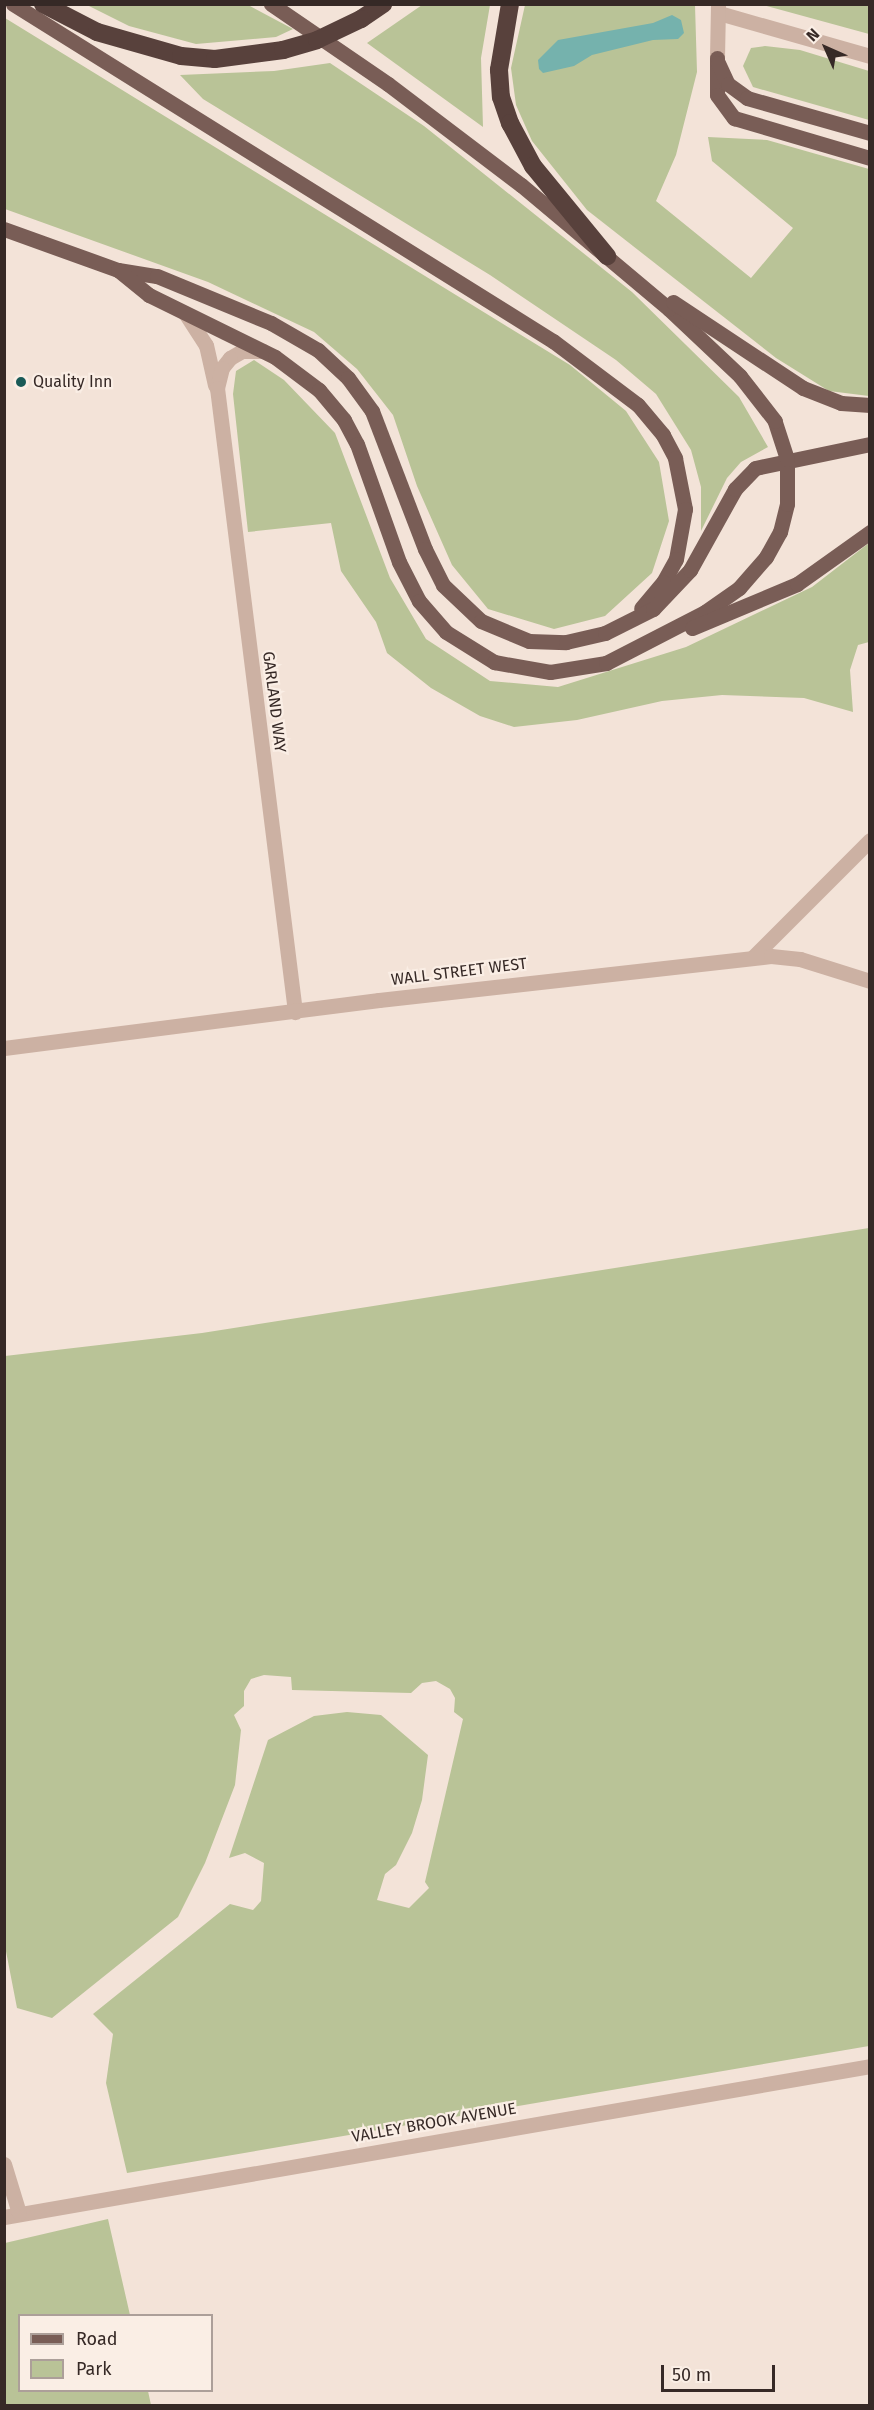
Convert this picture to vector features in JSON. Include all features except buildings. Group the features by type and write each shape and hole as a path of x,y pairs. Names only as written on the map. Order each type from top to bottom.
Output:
{"highway":[{"path":"43,4 97,32 181,56 224,58 283,50 361,19 383,4"},
{"path":"510,4 499,70 501,97 510,123 533,166 607,256"}],"main road":[{"path":"13,4 553,341 608,379 646,414 670,447 683,483 685,522 680,547 663,582 647,603 621,623 592,636"},
{"path":"271,4 425,111 628,273 711,346 754,392 774,421 787,459 789,490 784,518 758,569 716,604 644,646"},
{"path":"717,58 728,84 747,98 870,133"},
{"path":"717,58 717,95 734,118 870,158"},
{"path":"4,229 118,270 157,276 271,323 318,350 348,378 372,411 430,561 460,604 492,627 529,641 566,642 592,636 629,624 664,600 690,570 741,481 755,468 787,459 870,444"},
{"path":"118,270 140,289 263,351 309,381 344,420 365,464 405,576 427,612 452,637 494,662 550,672 592,667 783,591 826,566 870,532"},
{"path":"628,273 803,388 841,403 870,405"}],"street":[{"path":"717,58 718,9 870,56"},
{"name":"GARLAND WAY","path":"185,313 206,345 217,396 295,1012"},
{"name":"GARLAND WAY","path":"217,396 219,374 225,363 242,351 263,351"},
{"path":"753,957 870,840"},
{"name":"WALL STREET WEST","path":"4,1048 753,957 800,959 870,981"},
{"name":"VALLEY BROOK AVENUE","path":"12,2215 870,2066"},
{"path":"4,2164 12,2215"}],"green space":[{"path":"87,5 248,5 293,29 276,37 196,44 129,26"},
{"path":"422,5 490,5 481,58 483,127 367,43"},
{"path":"525,5 695,5 697,72 676,155 656,201 751,278 793,228 712,161 708,137 767,140 869,169 869,396 829,391 776,358 587,210 532,141 516,105 511,68"},
{"path":"763,5 869,5 869,34"},
{"path":"5,18 570,365 626,411 659,462 669,521 652,573 605,616 554,629 488,609 452,565 417,486 393,415 357,369 314,332 208,282 5,209"},
{"path":"765,46 800,50 869,71 869,120 753,87 743,66 751,48"},
{"path":"330,63 424,126 632,292 739,397 768,447 741,462 727,478 701,531 701,487 691,450 656,394 616,360 490,275 203,99 180,75 274,71"},
{"path":"254,360 284,380 335,433 390,578 426,639 490,681 558,687 686,647 812,587 869,543 869,642 858,645 850,670 853,712 804,698 722,695 662,701 577,720 514,727 480,716 431,688 387,653 376,622 341,571 331,523 248,532 233,394 236,371"},
{"path":"869,1228 869,2046 127,2173 106,2083 113,2034 93,2014 230,1904 253,1910 261,1901 264,1863 245,1853 229,1858 268,1740 314,1716 347,1712 381,1715 428,1755 422,1800 412,1833 396,1865 385,1874 377,1900 409,1908 429,1888 425,1882 463,1719 454,1712 455,1698 450,1689 436,1681 422,1683 411,1693 292,1690 291,1677 264,1675 251,1679 244,1691 244,1706 234,1715 241,1730 235,1785 205,1863 178,1917 52,2018 17,2008 4,1941 5,1356 202,1333"},
{"path":"108,2219 130,2314 18,2314 18,2392 148,2392 151,2405 5,2405 5,2243"}],"water":[{"path":"672,15 681,20 684,33 678,39 653,40 592,55 574,66 543,73 539,69 538,60 558,40 653,23"}],"place":[{"name":"Quality Inn","path":"21,382"}]}
